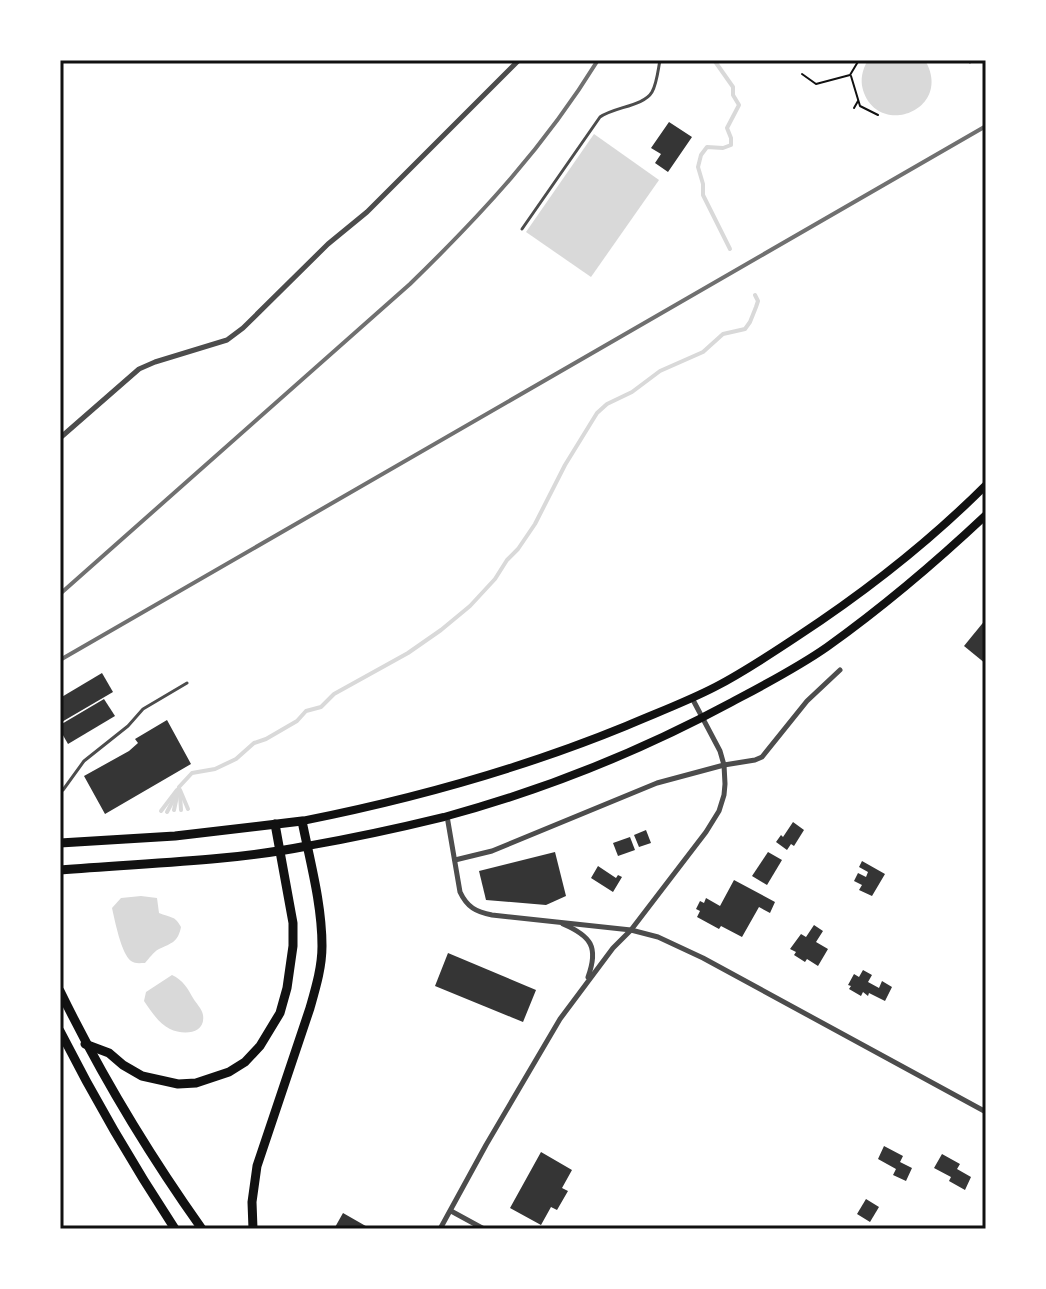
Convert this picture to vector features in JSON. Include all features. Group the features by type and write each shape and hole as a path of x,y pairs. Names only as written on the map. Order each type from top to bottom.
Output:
{"main road":[{"path":"60,843 175,836 302,821 428,793 545,757 692,698 753,666 834,612 923,543 986,485"},
{"path":"60,870 279,852 447,816 623,755 702,718 826,647 900,591 986,515"},
{"path":"253,1229 252,1202 257,1166 310,1008 321,962 321,926 302,821"},
{"path":"85,1044 109,1053 142,1076 178,1084 196,1083 229,1072 245,1062 260,1046 275,1023 291,965 293,923 275,824"},
{"path":"60,991 85,1044 135,1130 202,1229"},
{"path":"60,1031 102,1111 175,1229"}],"street":[{"path":"60,438 139,369 227,340 243,328 328,244 367,212 519,60"},
{"path":"455,860 492,851 657,783 762,757 807,701 840,670"},
{"path":"440,1229 560,1019 715,819 724,795 724,765 720,751 692,698"},
{"path":"447,816 460,892 470,907 492,915 631,930 658,937 703,958 986,1112"},
{"path":"558,922 579,931 593,949 593,964 585,984"},
{"path":"451,1211 484,1229"}],"lane":[{"path":"522,229 600,117 649,96 660,60"},
{"path":"60,791 84,761 128,726 143,709 187,683"}],"path":[{"path":"802,74 816,84 850,75 859,60"},
{"path":"850,75 860,106 878,115"},
{"path":"854,108 858,100"}],"shaded area":[{"path":"868,60 925,60 931,78 930,93 922,104 910,112 897,115 883,113 871,105 863,90 863,71"},
{"path":"594,134 659,180 591,277 526,232"},
{"path":"121,898 157,898 159,913 174,919 181,927 174,941 157,950 145,963 131,961 127,957 112,908"},
{"path":"172,975 185,985 203,1015 203,1022 197,1030 181,1032 166,1027 144,1001 146,992"}],"building":[{"path":"669,122 692,137 668,172 655,163 661,154 651,148"},
{"path":"986,619 986,664 964,646"},
{"path":"102,673 113,692 60,723 60,698"},
{"path":"104,699 115,716 68,744 60,725"},
{"path":"167,720 191,764 105,814 84,776 129,751 138,743 135,739"},
{"path":"793,822 804,830 794,846 791,844 787,850 776,842"},
{"path":"646,830 651,843 639,847 634,835"},
{"path":"630,837 635,850 618,856 613,843"},
{"path":"555,852 566,896 546,905 486,900 479,871"},
{"path":"768,852 782,860 767,885 752,876"},
{"path":"862,861 885,874 872,896 859,890 862,885 854,881 858,873 866,877 868,872 859,867"},
{"path":"598,866 616,878 618,875 622,877 613,892 591,878"},
{"path":"734,880 775,902 770,913 759,907 742,937 697,917 700,911 696,909 700,901 704,903 706,898 720,906"},
{"path":"814,925 823,931 816,942 828,949 818,966 807,959 805,962 790,949 801,934 806,937"},
{"path":"448,953 536,990 523,1022 435,986"},
{"path":"863,970 872,975 868,982 879,988 882,981 892,987 885,1001 869,993 868,996 863,992 861,996 849,989 854,974 859,977"},
{"path":"884,1146 903,1156 900,1162 912,1168 906,1181 893,1175 896,1169 878,1159"},
{"path":"541,1152 572,1170 562,1188 568,1191 557,1210 551,1207 541,1225 510,1208"},
{"path":"942,1154 960,1164 957,1169 971,1177 965,1190 949,1181 951,1177 934,1168"},
{"path":"866,1199 879,1207 870,1222 857,1214"},
{"path":"343,1213 371,1229 334,1229"}],"waterway":[{"path":"714,60 733,87 733,95 739,105 727,128 731,145 707,147 698,167 703,195 730,249"},
{"path":"174,810 179,787 192,773 215,769 236,759 254,743 297,721 306,711 321,707 334,694 408,653 470,606 495,579 535,524 565,465 597,413 660,371 703,352 723,334 745,329 758,301 755,295"},
{"path":"161,811 177,790"},
{"path":"180,790 188,809"},
{"path":"180,794 181,810"},
{"path":"167,812 175,797"}],"railway":[{"path":"60,594 437,258 534,150 598,60"},
{"path":"60,660 986,126"}]}
